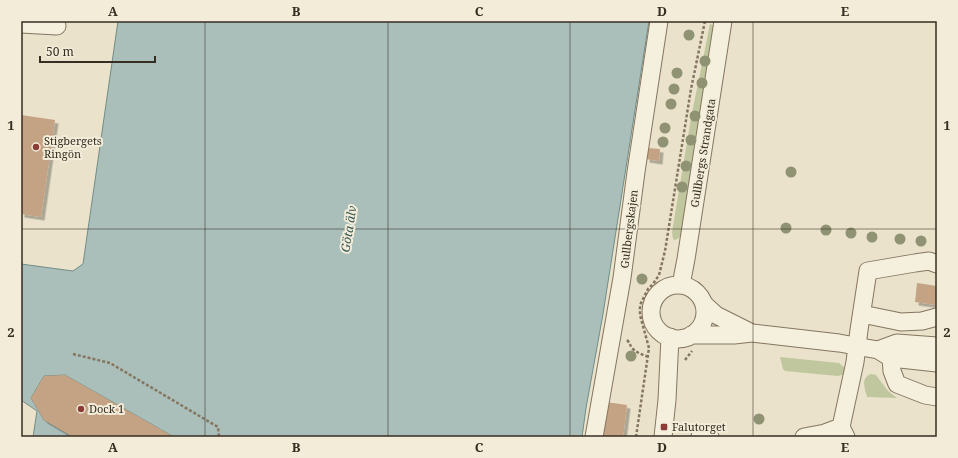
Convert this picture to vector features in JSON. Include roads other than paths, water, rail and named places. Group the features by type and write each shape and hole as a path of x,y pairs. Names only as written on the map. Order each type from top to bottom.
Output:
{"street":[{"name":"Gullbergskajen","path":"594,437 622,278 636,172 659,21"},
{"name":"Gullbergs Strandgata","path":"681,285 723,21"},
{"path":"21,24 57,26"},
{"path":"804,437 825,433 844,432 868,271 915,262 929,262 937,264"},
{"path":"752,333 716,315 704,304 697,292 689,287 672,285 661,291 655,298 652,306 652,318 655,326 661,333 678,339 687,337 693,342 752,333 858,346 884,354 937,363"},
{"path":"693,342 703,322 705,313 704,304"},
{"path":"862,314 901,322 922,321 937,317"},
{"path":"663,437 668,400 668,359 670,337"},
{"path":"884,354 897,343 937,346"},
{"path":"884,354 897,384 925,395 937,397"}],"water":[{"name":"Göta älv","path":"118,21 649,21 582,437 174,437 65,375 44,376 31,398 44,420 73,437 33,437 37,411 21,400 21,264 73,271 83,264"}],"place":[{"name":"Stigbergets Ringön","path":"36,147"},
{"name":"Dock 1","path":"81,409"},
{"name":"Falutorget","path":"664,427"}]}
